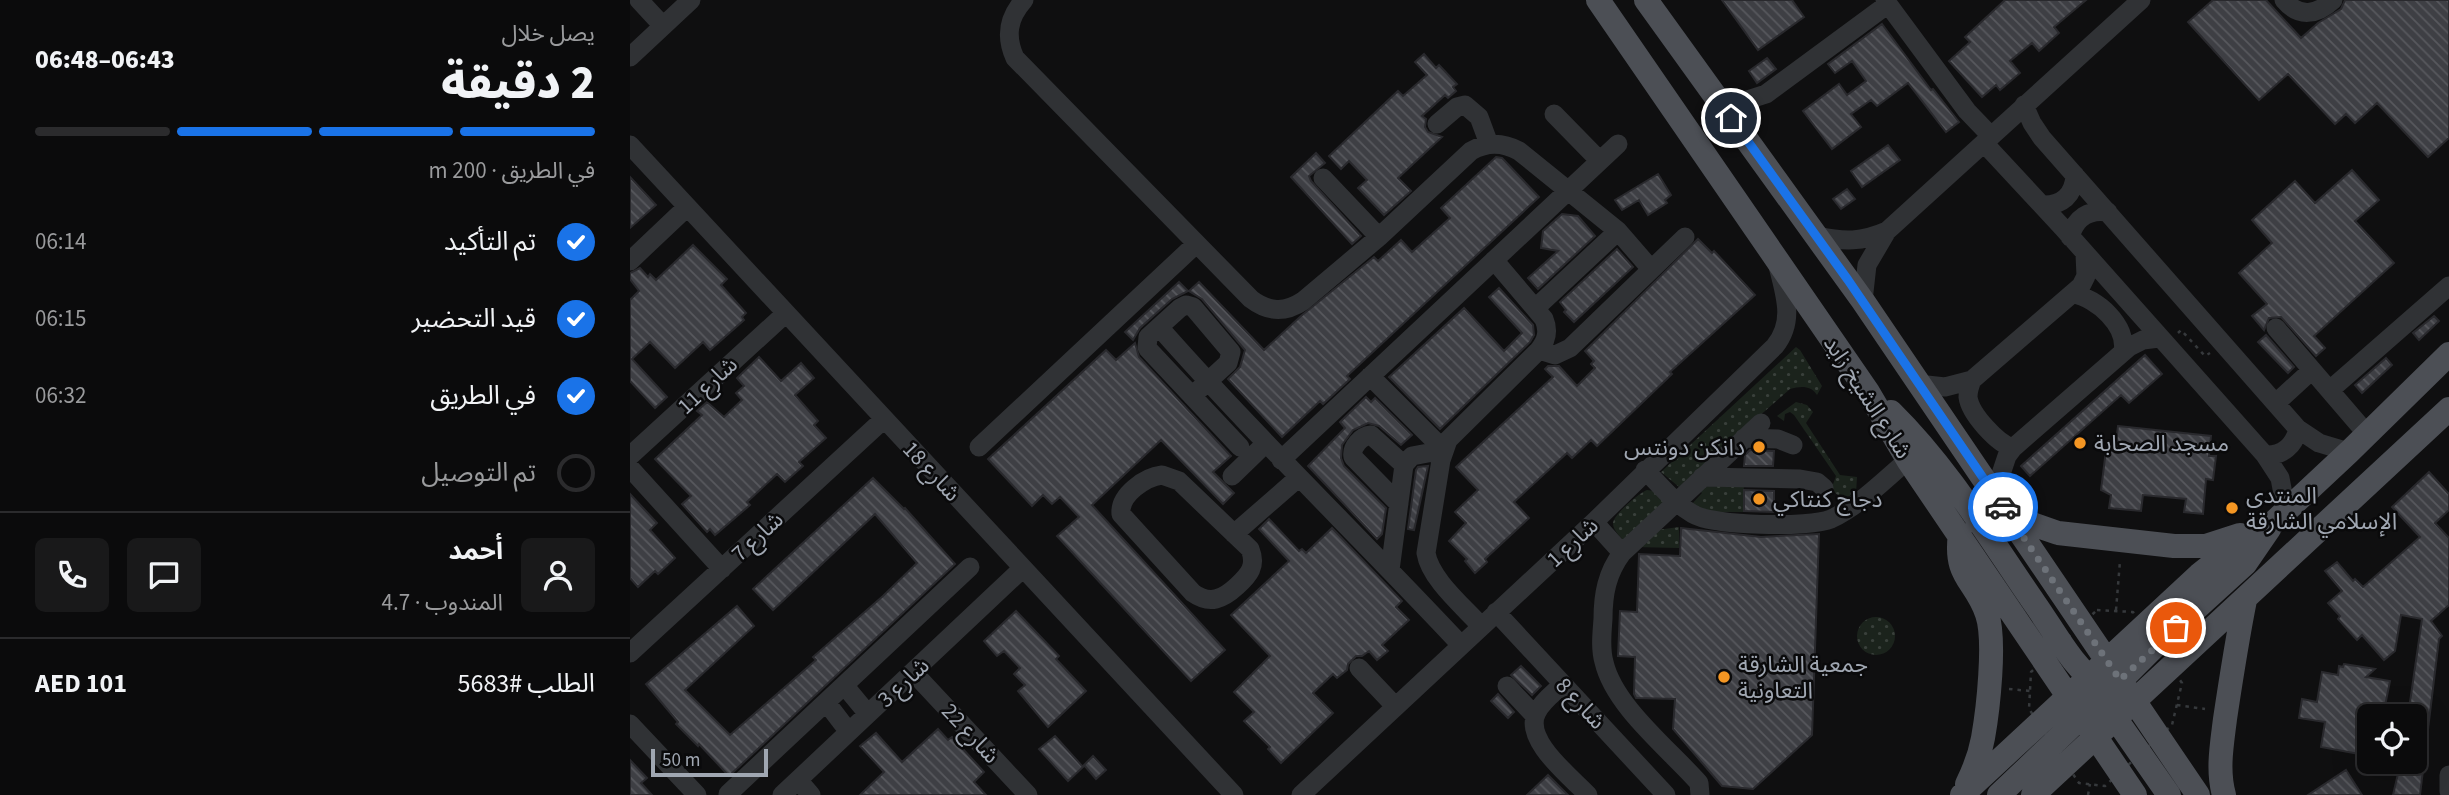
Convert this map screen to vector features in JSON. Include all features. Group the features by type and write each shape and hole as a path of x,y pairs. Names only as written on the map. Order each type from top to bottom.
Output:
{"main road":[{"name":"شارع الشيخ زايد","path":"1598,0 1868,392 1908,460 1960,534 2098,689"},
{"name":"شارع الشيخ زايد","path":"1646,0 1818,236 2009,516 2098,689"},
{"path":"1999,795 2199,575 2280,516 2449,354"},
{"path":"1868,392 1915,437 1936,462 2071,655 2098,689 2169,795"},
{"path":"2135,702 2449,409"},
{"path":"2009,516 2059,533 2182,547 2207,546 2280,516"},
{"path":"1960,534 1960,565 1986,609 1990,631 1983,738 1978,758 1961,795"},
{"path":"2224,795 2220,767 2235,646 2245,600"},
{"path":"2098,689 2135,702 2198,795"},
{"path":"2098,689 2102,746 2135,795"},
{"path":"1961,795 2098,689"},
{"path":"2034,795 2102,746 2124,740 2132,742"}],"street":[{"path":"639,0 663,26"},
{"path":"630,57 691,0"},
{"path":"1024,0 1015,12 1008,35 1015,58 1196,244 1251,299 1265,308 1289,309 1303,301 1379,237 1471,151 1489,144 1509,146 1519,151 1618,231 1651,269"},
{"path":"1863,301 1867,265 1887,231 2141,0"},
{"path":"2284,0 2294,9 2306,13 2324,9 2333,0"},
{"path":"1717,99 1741,102 1766,94 1886,2 1988,139 2042,205 2265,456 2280,478 2280,516"},
{"path":"1437,124 1457,107 1465,105 1479,117 1489,144"},
{"path":"2024,105 2036,131 2298,429 2319,443 2349,452"},
{"path":"1554,114 1599,160"},
{"path":"1281,460 1618,144"},
{"name":"شارع 18","path":"630,145 1234,795"},
{"path":"2042,205 2050,205 2066,198 2071,192 2075,175"},
{"path":"1323,178 1379,237"},
{"path":"630,261 686,208"},
{"path":"2070,237 2072,229 2083,216 2099,211 2108,212"},
{"path":"1542,302 1618,231"},
{"path":"1818,236 1853,242 1887,231"},
{"path":"1539,350 1555,355 1570,348 1685,237"},
{"path":"979,447 1196,244"},
{"path":"1918,384 1945,387 1972,380 2073,294 2086,276 2085,254"},
{"path":"1481,626 1434,574 1427,561 1426,545 1444,450 1454,432 1544,345 1547,332 1544,319 1494,260"},
{"name":"شارع 1","path":"1301,795 1594,522 1780,340 1788,316 1777,261"},
{"path":"2330,390 2449,286"},
{"path":"2073,294 2088,299 2109,317 2121,332 2125,345 2123,352"},
{"path":"1192,396 1230,360 1230,349 1190,306 1180,308 1148,337 1147,346 1192,396 1240,447"},
{"name":"شارع 11","path":"630,456 785,314"},
{"path":"1159,327 1265,444 1461,645"},
{"path":"2276,328 2367,434"},
{"path":"1994,495 2007,456 2013,449 2123,352 2143,340 2162,341"},
{"path":"2277,402 2312,370"},
{"path":"1370,376 1444,450"},
{"path":"1972,380 1968,396 1972,407 1996,440 2013,449"},
{"name":"شارع 7","path":"630,653 884,419"},
{"path":"1700,795 1699,783 1624,702 1607,673 1602,651 1603,600 1609,575 1622,554 1761,423"},
{"path":"2265,456 2273,456 2288,449 2293,444 2298,429"},
{"path":"1399,504 1353,457 1353,447 1367,435 1371,435 1404,465"},
{"path":"1744,438 1778,439 1793,445"},
{"path":"1232,476 1265,444"},
{"path":"1396,577 1399,504 1404,465 1412,456 1444,450"},
{"path":"1657,520 1797,525 1824,521 1854,505 1908,460"},
{"path":"630,468 722,569"},
{"path":"1645,470 1676,501 1693,514 1707,520"},
{"path":"1153,476 1171,477 1179,481 1234,534 1253,555 1252,570 1226,596 1206,600 1193,593 1125,519 1120,508 1125,499 1144,481 1153,476"},
{"path":"1702,477 1809,480 1824,488"},
{"path":"1234,534 1298,478"},
{"path":"1594,522 1622,554"},
{"path":"1396,577 1427,561"},
{"path":"728,794 970,567"},
{"name":"شارع 3","path":"782,795 1023,568"},
{"name":"شارع 8","path":"1496,612 1563,684 1656,792"},
{"path":"1359,668 1395,706"},
{"name":"شارع 22","path":"914,672 1028,795"},
{"path":"1563,684 1540,706 1533,728 1536,739 1588,795"},
{"path":"844,685 868,714"},
{"path":"1507,686 1535,716"},
{"path":"826,702 849,732"},
{"path":"630,724 697,795"},
{"path":"2449,775 2449,791"},
{"path":"798,780 811,795"}],"path":[{"path":"2162,341 2182,330 2206,356 2222,341"},
{"path":"2116,610 2122,541"},
{"path":"2177,705 2226,713"},
{"path":"2088,795 2090,784"}],"shaded area":[{"path":"1796,347 1822,386 1817,395 1812,389 1805,387 1790,389 1679,487 1661,472"},
{"path":"1796,402 1807,405 1813,412 1806,423 1840,475 1857,477 1856,493 1844,499 1831,490 1836,476 1794,415 1790,412 1785,414 1784,421 1777,416"},
{"path":"1744,481 1743,512 1705,512 1690,506 1702,493 1696,488"},
{"path":"1647,490 1654,491 1667,504 1626,543 1614,529 1614,519 1627,504"},
{"path":"1679,527 1679,548 1635,547 1657,530"},
{"path":"1876,617 1889,623 1895,636 1889,649 1876,655 1863,649 1857,636 1863,623"}],"building":[{"path":"1722,0 1792,0 1804,17 1758,50"},
{"path":"2005,0 2086,0 2054,27 2059,33 2039,51 2032,43 2010,61 2020,73 2000,90 1996,85 1982,97 1949,61 1970,42 1965,37"},
{"path":"2213,0 2266,0 2301,38 2318,23 2341,9 2345,0 2449,0 2449,138 2428,157 2377,103 2355,123 2346,114 2335,124 2288,74 2259,100 2188,22"},
{"path":"1882,24 1931,90 1933,89 1959,122 1946,132 1908,83 1877,106 1871,100 1851,114 1861,127 1832,149 1803,111 1839,84 1847,95 1866,81 1852,61 1835,73 1828,64"},
{"path":"1424,54 1436,68 1439,65 1457,84 1453,87 1456,91 1448,98 1445,95 1422,116 1426,119 1425,127 1428,132 1442,137 1398,178 1411,191 1384,215 1358,188 1367,180 1349,161 1341,169 1329,156 1398,91 1403,96 1427,75 1415,62"},
{"path":"1767,58 1776,69 1757,83 1749,71"},
{"path":"1888,145 1900,160 1862,187 1851,171"},
{"path":"1316,153 1325,163 1309,176 1361,236 1352,244 1291,177"},
{"path":"1496,157 1502,158 1539,197 1347,376 1350,379 1323,404 1320,401 1282,437 1228,379 1240,367 1245,350 1202,299 1189,291 1199,282 1264,350 1374,257 1378,261 1401,240 1412,252 1450,218 1441,208"},
{"path":"2352,170 2379,200 2355,221 2394,263 2314,336 2325,348 2316,356 2281,317 2269,318 2264,330 2252,316 2267,304 2239,273 2272,243 2252,220 2295,181 2315,203"},
{"path":"1658,174 1671,195 1665,200 1667,203 1648,215 1639,200 1622,210 1615,200"},
{"path":"630,177 656,205 630,228"},
{"path":"1847,189 1855,199 1841,209 1833,199"},
{"path":"1562,214 1578,216 1595,236 1538,289 1528,278 1558,251 1541,248 1543,231"},
{"path":"1698,239 1712,253 1714,251 1755,295 1670,372 1672,374 1597,446 1591,440 1572,458 1567,453 1514,502 1529,518 1485,559 1487,562 1475,573 1465,561 1467,559 1449,541 1466,523 1455,512 1478,490 1456,467 1553,377 1545,369 1548,366 1559,366 1577,386 1595,368 1591,364 1594,361 1585,351"},
{"path":"693,245 727,279 721,285 746,313 742,317 744,320 710,350 703,342 675,368 650,342 632,359 667,397 655,408 630,381 630,300 639,291 630,279 630,273 640,268 648,277 650,274 656,280"},
{"path":"1617,249 1633,267 1574,322 1564,312 1566,310 1560,302"},
{"path":"1179,282 1188,291 1172,299 1140,328 1133,340 1125,332"},
{"path":"1499,288 1533,325 1534,335 1530,342 1440,429 1389,377 1464,308 1504,351 1522,333 1489,297"},
{"path":"2434,316 2439,321 2419,340 2413,333"},
{"path":"2266,335 2294,367 2288,373 2258,342"},
{"path":"1135,343 1139,357 1231,456 1213,472 1234,493 1223,504 1161,440 1092,505 1225,650 1191,681 1057,536 1079,517 1060,497 1052,504 1043,495 1032,506 988,459 1106,350 1116,360"},
{"path":"2145,355 2162,374 2129,403 2121,395 2030,476 2021,466"},
{"path":"759,357 781,381 801,363 814,378 795,395 818,421 814,425 826,438 799,462 803,466 785,482 777,474 747,502 750,505 715,535 710,529 707,532 682,504 691,496 655,459 702,415 697,411 707,402 724,417 742,400 736,393 744,386 737,378"},
{"path":"2386,358 2392,365 2362,393 2355,385"},
{"path":"1366,397 1371,402 1375,398 1412,435 1401,445 1379,426 1368,423 1353,430 1342,445 1341,458 1344,466 1386,508 1382,534 1377,539 1308,466 1345,428 1340,422"},
{"path":"2118,426 2211,436 2209,456 2216,456 2213,480 2206,479 2203,514 2184,512 2186,499 2143,495 2141,511 2109,508 2111,495 2101,490 2106,450 2115,451"},
{"path":"1750,450 1774,451 1773,466 1744,466 1745,455"},
{"path":"1428,466 1414,530 1408,529 1416,470 1418,467"},
{"path":"2429,472 2449,494 2449,510 2435,523 2449,538 2449,605 2431,621 2442,636 2439,639 2427,738 2427,704 2410,704 2422,619 2401,615 2395,651 2384,660 2362,635 2357,640 2328,603 2342,591 2325,571 2337,562 2353,581 2355,579 2363,587 2420,537 2392,507"},
{"path":"873,478 905,508 955,564 729,776 676,724 678,722 646,684 737,606 754,626 685,690 730,735 816,660 813,657 917,563 875,514 773,610 753,589"},
{"name":"دجاج كنتاكي","path":"1744,490 1774,491 1774,512 1744,511"},
{"path":"630,494 657,523 650,530 675,558 658,574 655,571 638,587 630,578"},
{"path":"1269,519 1299,551 1302,549 1306,553 1332,528 1402,601 1396,607 1409,620 1382,645 1388,651 1377,660 1369,651 1362,656 1356,656 1348,664 1347,670 1337,678 1333,674 1313,693 1333,713 1281,763 1268,749 1270,747 1244,721 1254,712 1234,692 1270,656 1231,615 1289,561 1259,529"},
{"name":"جمعية الشارقة التعاونية","path":"1681,528 1761,537 1819,534 1812,735 1753,789 1722,786 1673,729 1675,699 1636,698 1635,657 1618,656 1620,611 1637,612 1639,554 1680,556"},
{"path":"1016,611 1059,656 1056,659 1086,691 1048,727 1018,691 1025,685 1014,674 1020,668 1004,651 997,656 984,641"},
{"path":"2344,664 2375,669 2366,677 2390,681 2385,704 2357,704 2357,754 2321,747 2325,722 2299,718 2302,699 2317,702 2322,672 2338,675 2339,666 2343,667"},
{"path":"1521,666 1541,686 1532,695 1511,675"},
{"path":"1498,694 1514,712 1508,718 1491,701"},
{"path":"938,729 948,740 952,737 984,772 974,782 986,795 860,795 884,772 860,746 876,733 902,762"},
{"path":"1055,736 1083,767 1068,781 1039,749"},
{"path":"1093,756 1106,770 1096,779 1084,765"},
{"path":"630,760 647,778 641,783 652,795 630,795"},
{"path":"2346,770 2362,795 2308,795"},
{"path":"2398,774 2423,774 2420,795 2393,795"},
{"path":"1548,775 1568,795 1527,795"}],"way so far":[{"path":"2003,507 2120,680 2176,628"}],"place":[{"name":"مسجد الصحابة","path":"2080,443"},
{"name":"دانكن دونتس","path":"1759,447"},
{"name":"دجاج كنتاكي","path":"1759,499"},
{"name":"المنتدى الإسلامي الشارقة","path":"2232,508"},
{"name":"جمعية الشارقة التعاونية","path":"1724,677"}],"route":[{"path":"1731,118 1818,236 2003,507"}]}
